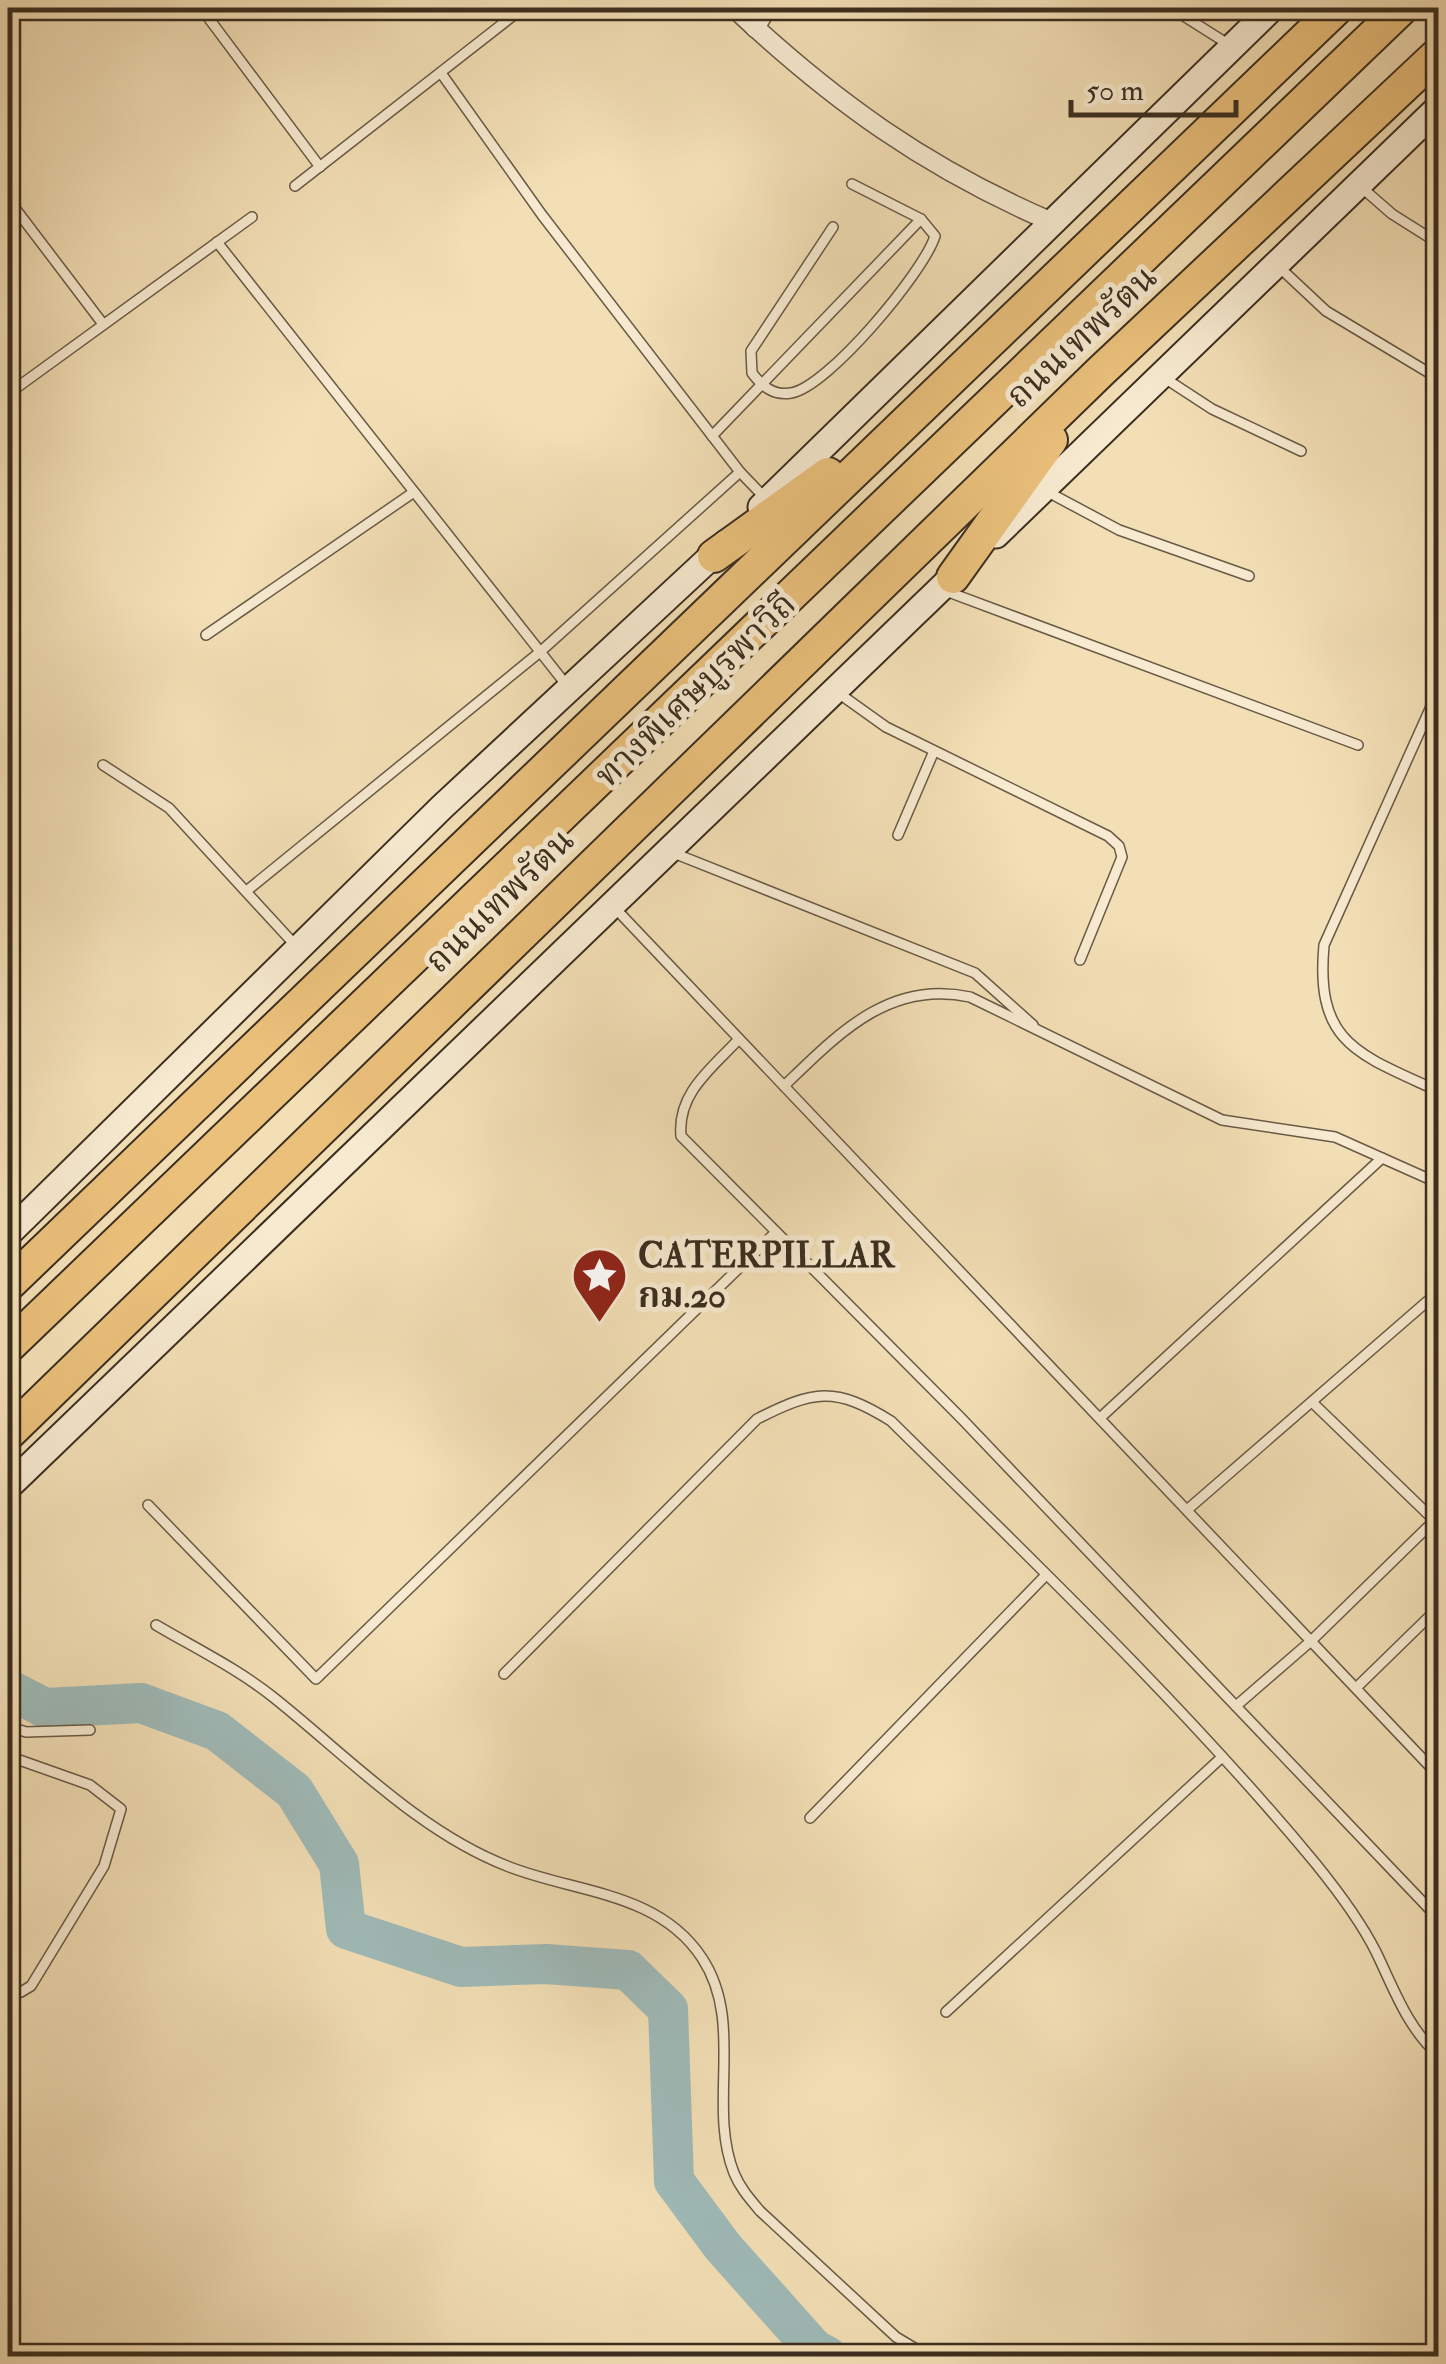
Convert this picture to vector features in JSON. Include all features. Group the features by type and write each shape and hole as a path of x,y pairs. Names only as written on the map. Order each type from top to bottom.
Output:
{"highway":[{"name":"ถนนเทพรัตน","path":"8,1285 1336,8"},
{"name":"ทางพิเศษบูรพาวิถี","path":"8,1347 1402,8"},
{"name":"ทางพิเศษบูรพาวิถี","path":"8,1405 1438,30"},
{"name":"ถนนเทพรัตน","path":"8,1434 1100,372 1438,54"},
{"path":"947,583 1100,372"},
{"path":"714,556 932,399"}],"main road":[{"path":"8,1234 442,807 714,556 1272,8"},
{"path":"8,1487 1438,108"}],"street":[{"path":"734,8 834,97 914,153 979,191 1052,222"},
{"path":"755,28 767,8"}],"lane":[{"path":"201,8 320,166"},
{"path":"1171,8 1232,46"},
{"path":"294,186 519,10"},
{"path":"441,73 542,216 740,472 768,501"},
{"path":"833,227 752,351 752,373 762,385 787,394 815,384 828,371 922,266 935,236 921,219 852,184"},
{"path":"1358,184 1392,214 1438,242"},
{"path":"8,199 104,324"},
{"path":"8,394 252,217"},
{"path":"712,436 921,219"},
{"path":"216,242 571,692"},
{"path":"1276,264 1326,310 1436,377"},
{"path":"1160,375 1212,409 1301,451"},
{"path":"248,890 540,652 740,472"},
{"path":"1043,489 1119,530 1249,576"},
{"path":"206,634 414,492"},
{"path":"947,583 1358,745"},
{"path":"835,690 886,727 1108,836 1119,846 1122,857 1080,960"},
{"path":"1438,691 1324,944 1320,984 1332,1023 1344,1040 1376,1062 1438,1090"},
{"path":"898,836 934,751"},
{"path":"103,765 168,808 298,948"},
{"path":"668,851 975,974 1043,1034"},
{"path":"612,905 1438,1775"},
{"path":"784,1086 844,1028 896,998 950,993 970,997 1222,1120 1302,1129 1438,1183"},
{"path":"740,1039 691,1090 679,1115 681,1136 1438,1918"},
{"path":"1100,1418 1382,1158"},
{"path":"148,1504 316,1679 776,1232"},
{"path":"1187,1510 1438,1292"},
{"path":"1426,1303 1438,1316"},
{"path":"504,1674 758,1419 806,1394 842,1396 891,1421 1046,1575 1221,1758 1319,1868 1374,1948 1398,2004 1438,2054"},
{"path":"1236,1706 1311,1641 1437,1519 1313,1404"},
{"path":"810,1818 1046,1575"},
{"path":"1356,1688 1438,1608"},
{"path":"156,1626 268,1693 459,1843 508,1867 625,1899 680,1931 703,1960 721,2000 726,2130 733,2171 742,2188 760,2211 896,2337 928,2356"},
{"path":"8,1726 26,1732 90,1730"},
{"path":"8,1756 90,1785 121,1808 104,1866 31,1986 21,1992 8,1990"},
{"path":"946,2012 1221,1758"}],"waterway":[{"path":"8,1689 45,1708 141,1703 217,1731 294,1791 339,1864 346,1929 461,1967 546,1964 628,1970 668,2009 674,2181 723,2247 814,2349 827,2356"}],"place":[{"name":"CATERPILLAR กม.20","path":"599,1324"}]}
